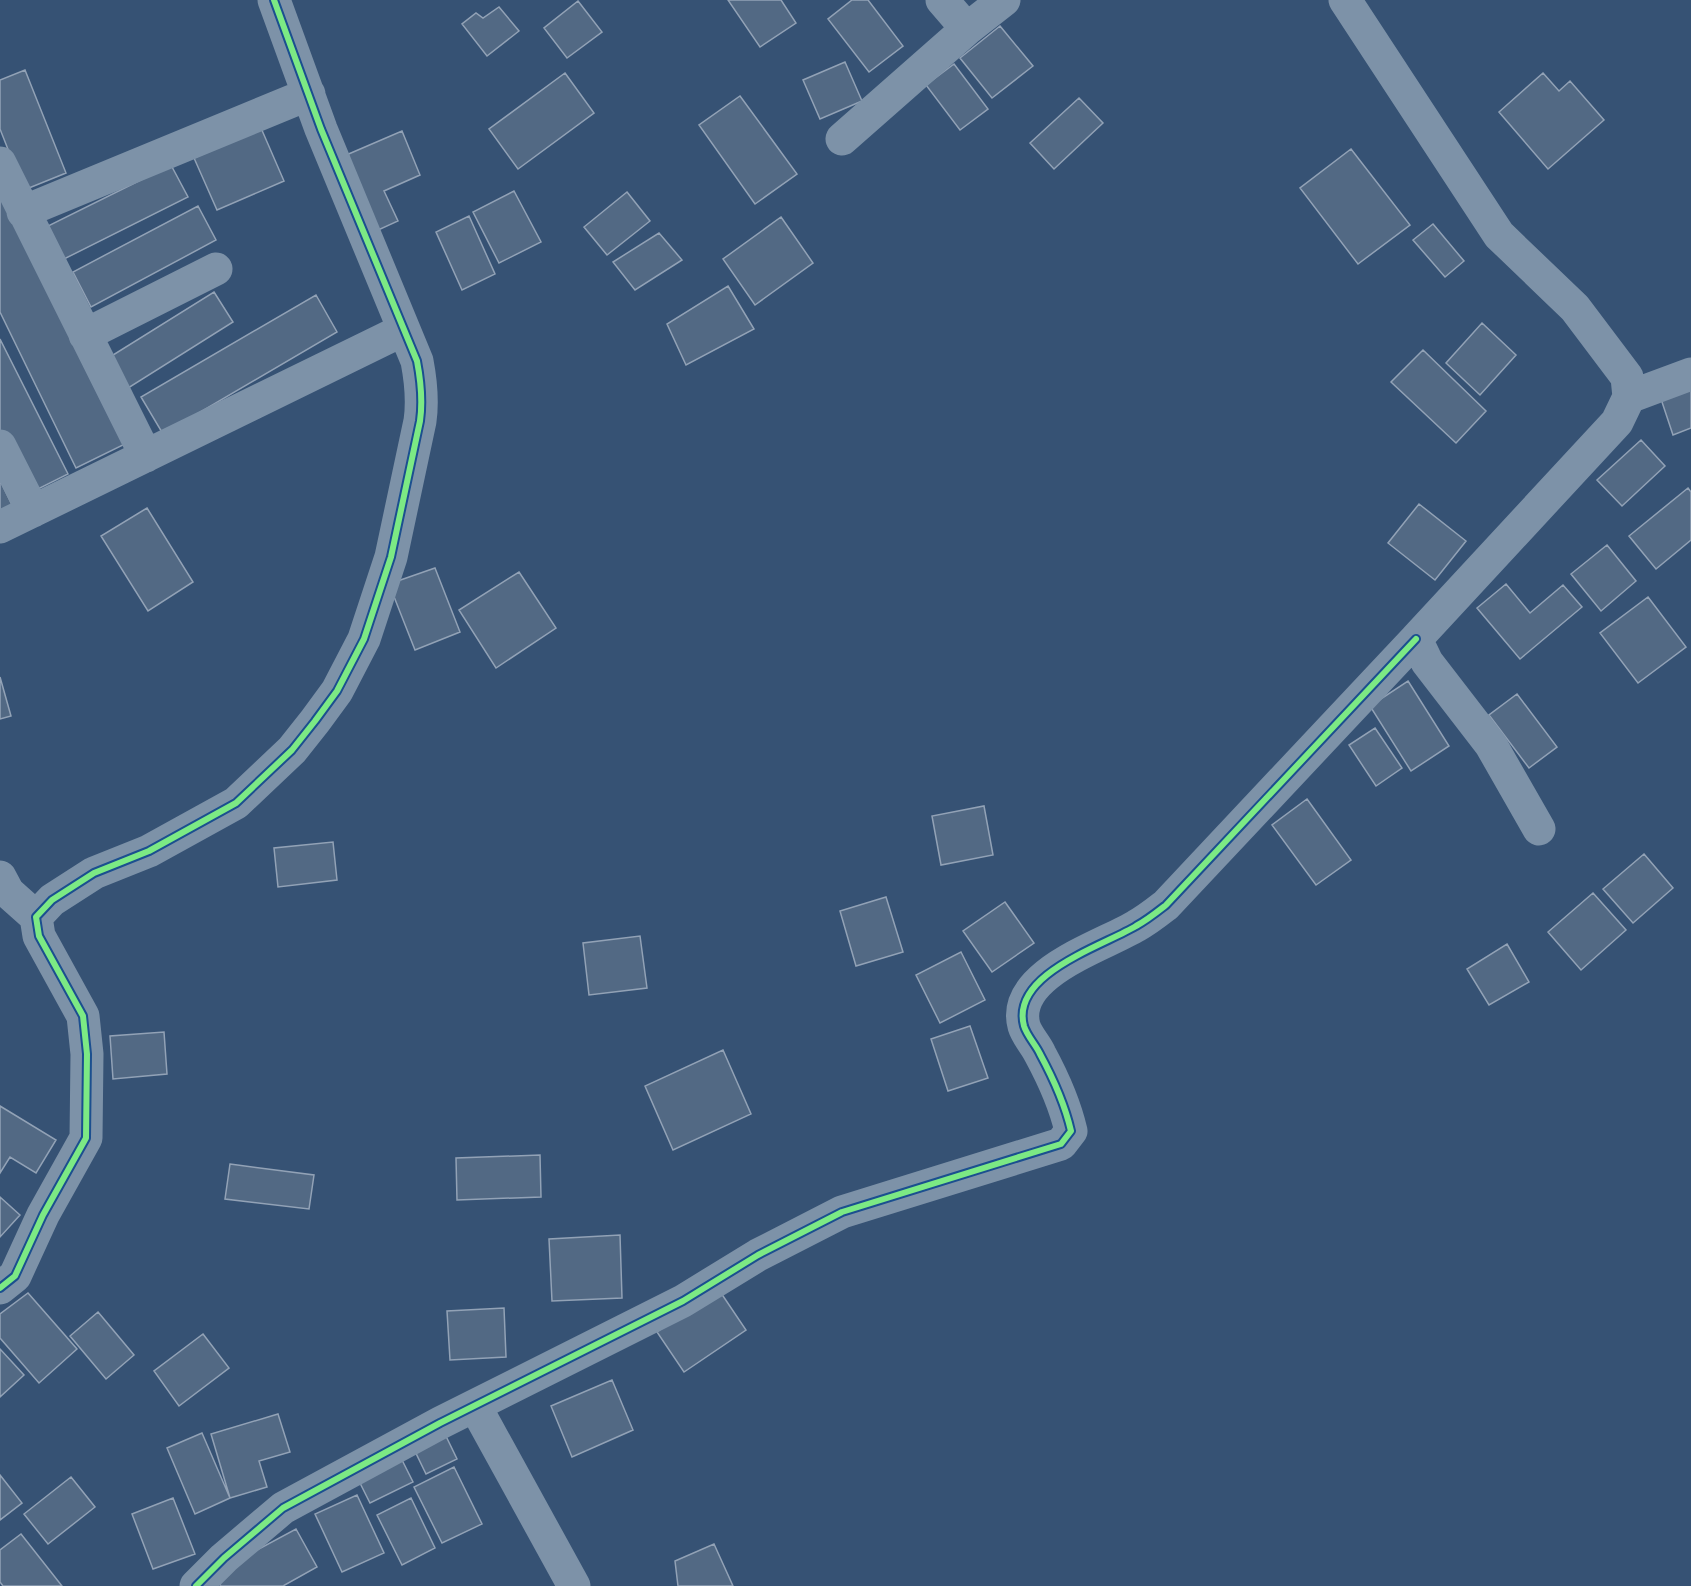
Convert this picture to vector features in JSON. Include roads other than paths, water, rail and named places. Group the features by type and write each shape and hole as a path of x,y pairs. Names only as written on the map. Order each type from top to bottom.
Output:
{"street":[{"path":"36,916 52,900 94,873 149,851 236,803 292,750 338,691 364,639 391,557 420,421 423,401 420,378 274,0"},
{"path":"942,0 967,28"},
{"path":"842,139 967,28 1004,0"},
{"path":"196,1586 224,1558 284,1509 475,1406 683,1300 758,1255 842,1212 1061,1144 1071,1131 1066,1110 1041,1055 1024,1026 1027,997 1032,988 1065,962 1137,926 1166,905 1617,422 1629,397 1627,377 1575,308 1499,235 1346,0"},
{"path":"23,212 309,94"},
{"path":"0,163 146,456"},
{"path":"85,335 216,268"},
{"path":"0,527 403,330"},
{"path":"1629,397 1691,374"},
{"path":"0,446 33,511"},
{"path":"1416,639 1427,662 1491,745 1539,829"},
{"path":"0,877 8,892 36,916 39,936 83,1016 87,1054 86,1138 43,1215 15,1276 0,1288"},
{"path":"475,1406 574,1586"}]}
